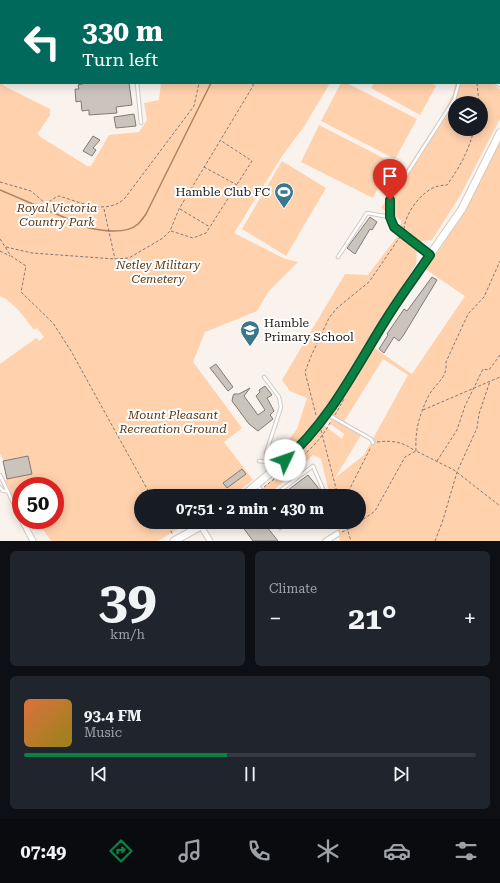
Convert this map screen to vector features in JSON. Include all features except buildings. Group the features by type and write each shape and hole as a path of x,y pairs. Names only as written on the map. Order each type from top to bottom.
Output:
{"main road":[{"path":"255,489 297,450 326,414 393,308 462,209 500,133"},
{"path":"174,538 194,529"}],"street":[{"path":"26,529 33,541"},
{"path":"206,529 210,541"},
{"path":"326,541 337,534"}],"lane":[{"path":"137,84 141,123"},
{"path":"430,255 394,227 390,217 390,200 454,100 459,84"},
{"path":"338,257 367,213 390,217"},
{"path":"264,377 278,397 280,407 266,453 267,462 274,470"},
{"path":"326,414 371,438 373,443"},
{"path":"259,461 267,462"},
{"path":"282,489 313,466 323,489"},
{"path":"0,475 12,501"},
{"path":"0,488 7,491"}],"path":[{"path":"0,182 31,191 45,202 50,202 59,196 104,208 121,202 194,106 199,84"},
{"path":"6,247 32,252 115,259 129,258 163,238 170,231 179,209 253,84"},
{"path":"477,84 478,96"},
{"path":"336,489 305,372 312,354 330,318 337,308 369,282 403,233 406,216 424,194 434,188 447,184 460,168 472,136"},
{"path":"170,231 193,238 206,233 211,228 252,161 220,140"},
{"path":"204,167 237,185"},
{"path":"104,208 115,259"},
{"path":"179,209 211,228"},
{"path":"0,239 11,256"},
{"path":"0,251 26,266 21,292 53,323 71,351 147,489"},
{"path":"416,451 415,431 429,395 440,384 447,368 446,362 468,314 484,297 500,261"},
{"path":"436,461 457,430 483,369 489,370 500,355"},
{"path":"423,410 500,377"},
{"path":"435,541 443,520 457,472 477,428 479,414 490,381"},
{"path":"259,487 310,449 322,436"},
{"path":"350,489 370,452 373,443 394,440 457,472 500,506"},
{"path":"366,517 375,511 406,457 416,451"},
{"path":"170,529 174,538"},
{"path":"337,534 347,529 350,541"}],"green space":[{"path":"0,84 50,109 50,115 38,133 39,136 87,166 91,166 109,135 139,132 147,120 144,103 159,100 161,84 329,84 305,125 282,156 234,233 283,258 298,262 268,292 257,311 205,332 193,362 242,428 224,442 253,480 241,489 134,489 134,529 178,529 158,541 51,541 43,529 64,529 64,477 12,477 12,497 5,480 7,479 3,459 0,454 0,364 35,339 37,338 39,341 44,337 37,328 34,330 15,306 0,296"},
{"path":"340,84 349,84 417,119 395,159 321,121"},
{"path":"373,84 433,84 436,86 420,115 371,88"},
{"path":"455,84 492,84 500,89 500,119 461,194 432,240 422,241 417,249 416,264 370,345 412,374 465,296 425,269 444,243 500,140 500,541 340,541 337,529 366,529 366,489 328,489 321,459 313,455 275,489 262,489 277,475 264,458 282,449 297,429 307,398 290,391 282,380 345,274 368,275 400,233 401,220 381,208 448,105 448,136 488,136 488,96 452,96","holes":["383,359 408,375 364,455 335,478 361,435 343,423","333,408 333,413 329,423 344,434 342,439 320,422"]},
{"path":"319,125 391,162 373,198 301,162"},
{"name":"Hamble Club FC","path":"282,161 326,188 286,256 242,229"}],"waterway":[{"path":"0,190 89,228 115,231 133,227 138,224 146,214 211,84"}],"place":[{"name":"Hamble Club FC","path":"284,209"},
{"name":"Hamble Primary School","path":"250,347"}],"route":[{"path":"285,460 297,450 312,433 334,403 393,308 430,255 394,227 390,217 390,200"}],"park label":[{"name":"Royal Victoria Country Park","path":"57,215"},
{"name":"Netley Military Cemetery","path":"158,272"},
{"name":"Mount Pleasant Recreation Ground","path":"173,422"}]}
